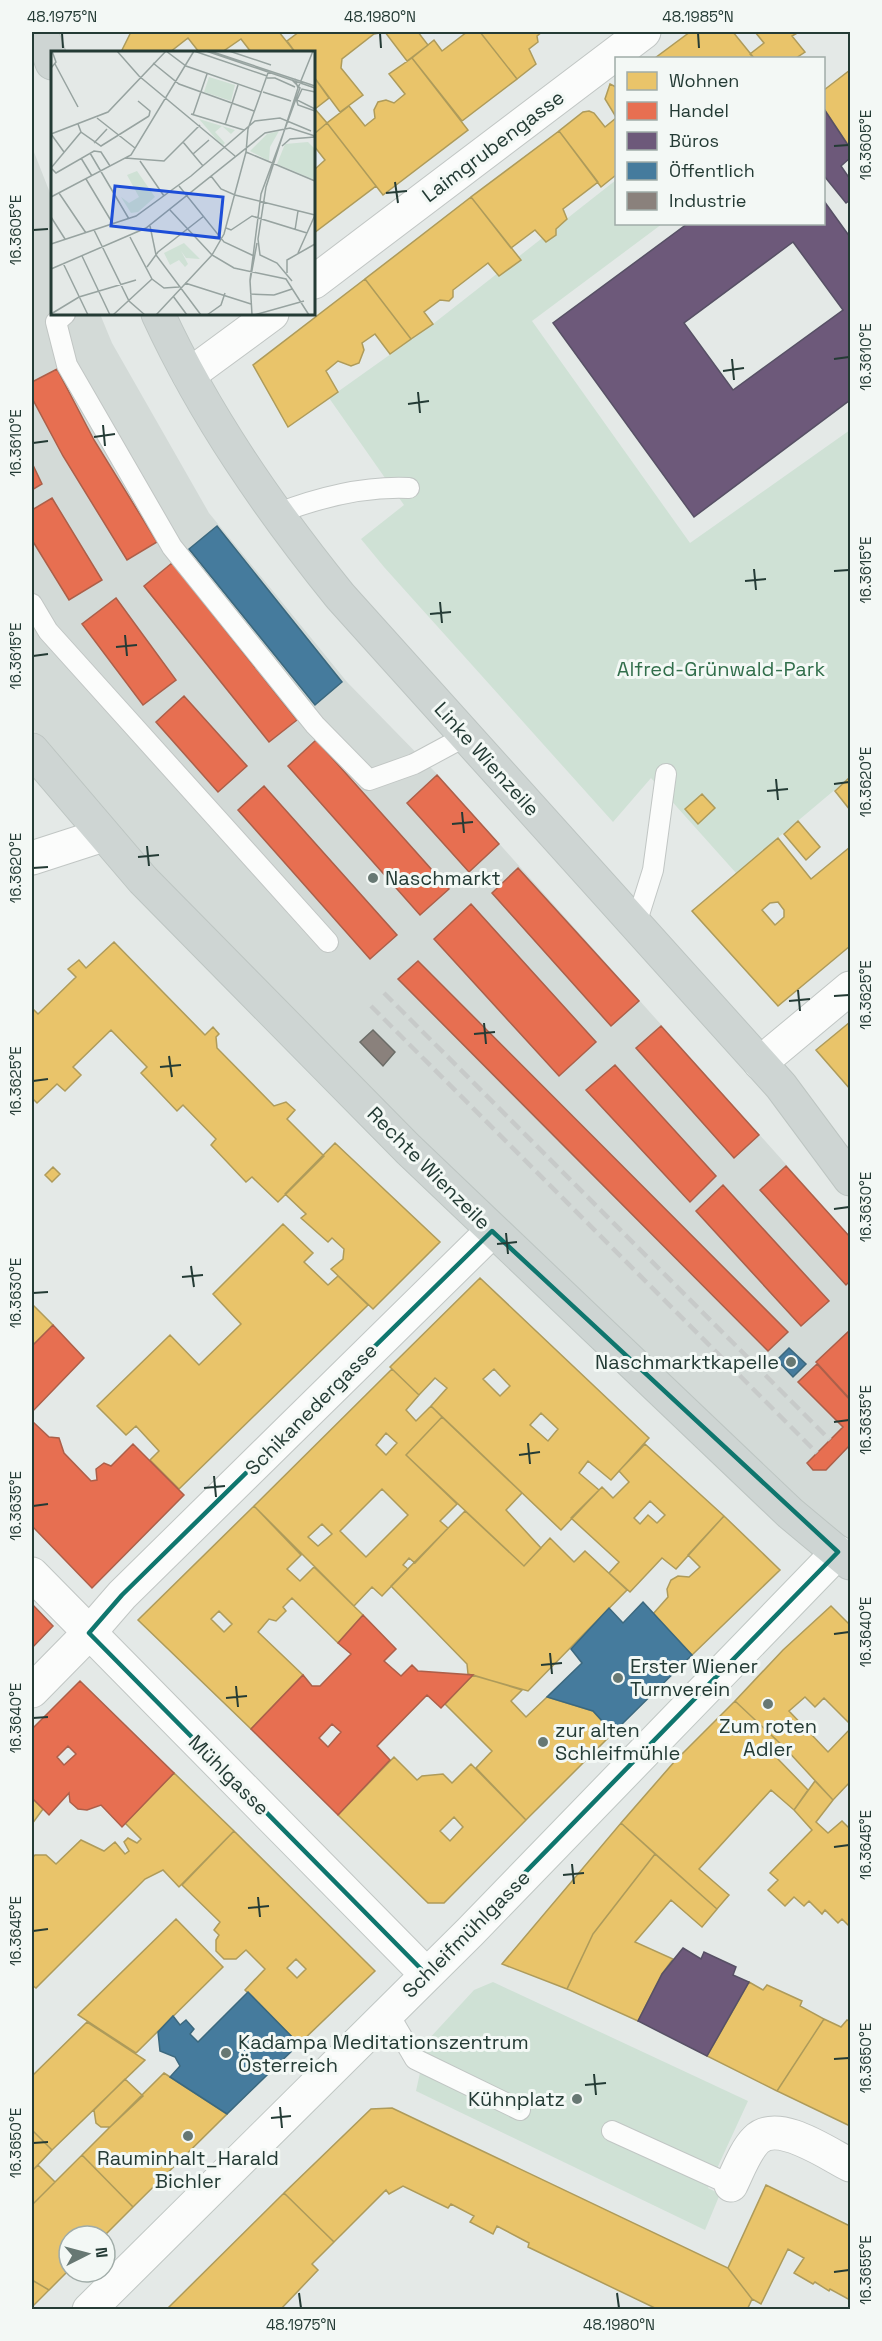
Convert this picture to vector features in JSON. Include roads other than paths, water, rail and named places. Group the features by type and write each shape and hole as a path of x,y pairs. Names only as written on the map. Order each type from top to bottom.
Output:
{"main road":[{"name":"Linke Wienzeile","path":"159,315 189,375 276,514 340,596 804,1113 850,1179"},
{"name":"Rechte Wienzeile","path":"32,750 151,888 492,1230 797,1519 846,1551"}],"street":[{"name":"Laimgrubengasse","path":"315,281 644,32"},
{"path":"189,375 271,315"},
{"path":"32,858 103,835"},
{"path":"760,1063 850,988"},
{"name":"Schikanedergasse","path":"32,1691 89,1633 122,1595 492,1230"},
{"name":"Schleifmühlgasse","path":"89,2310 470,1932 846,1551"},
{"name":"Mühlgasse","path":"32,1574 426,1974"},
{"path":"731,2185 755,2140 767,2132 783,2132 850,2165"}],"lane":[{"path":"64,315 56,322 67,365 172,547 315,724 369,780 414,764 466,736"},
{"path":"276,514 311,501 390,487 408,488"},
{"path":"32,604 48,631 328,942"},
{"path":"636,924 653,870 666,774"},
{"path":"388,2013 415,2059 520,2110"},
{"path":"612,2131 731,2185"}],"railway":[{"path":"384,993 830,1440"},
{"path":"371,1006 817,1453"}],"place":[{"name":"Naschmarkt","path":"373,878"},
{"name":"Naschmarktkapelle","path":"791,1362"},
{"name":"Erster Wiener Turnverein","path":"618,1678"},
{"name":"Zum roten Adler","path":"768,1704"},
{"name":"zur alten Schleifmühle","path":"543,1742"},
{"name":"Kadampa Meditationszentrum Österreich","path":"226,2053"},
{"name":"Kühnplatz","path":"577,2099"},
{"name":"Rauminhalt_Harald Bichler","path":"188,2136"}],"park label":[{"name":"Alfred-Grünwald-Park","path":"721,669"}]}
